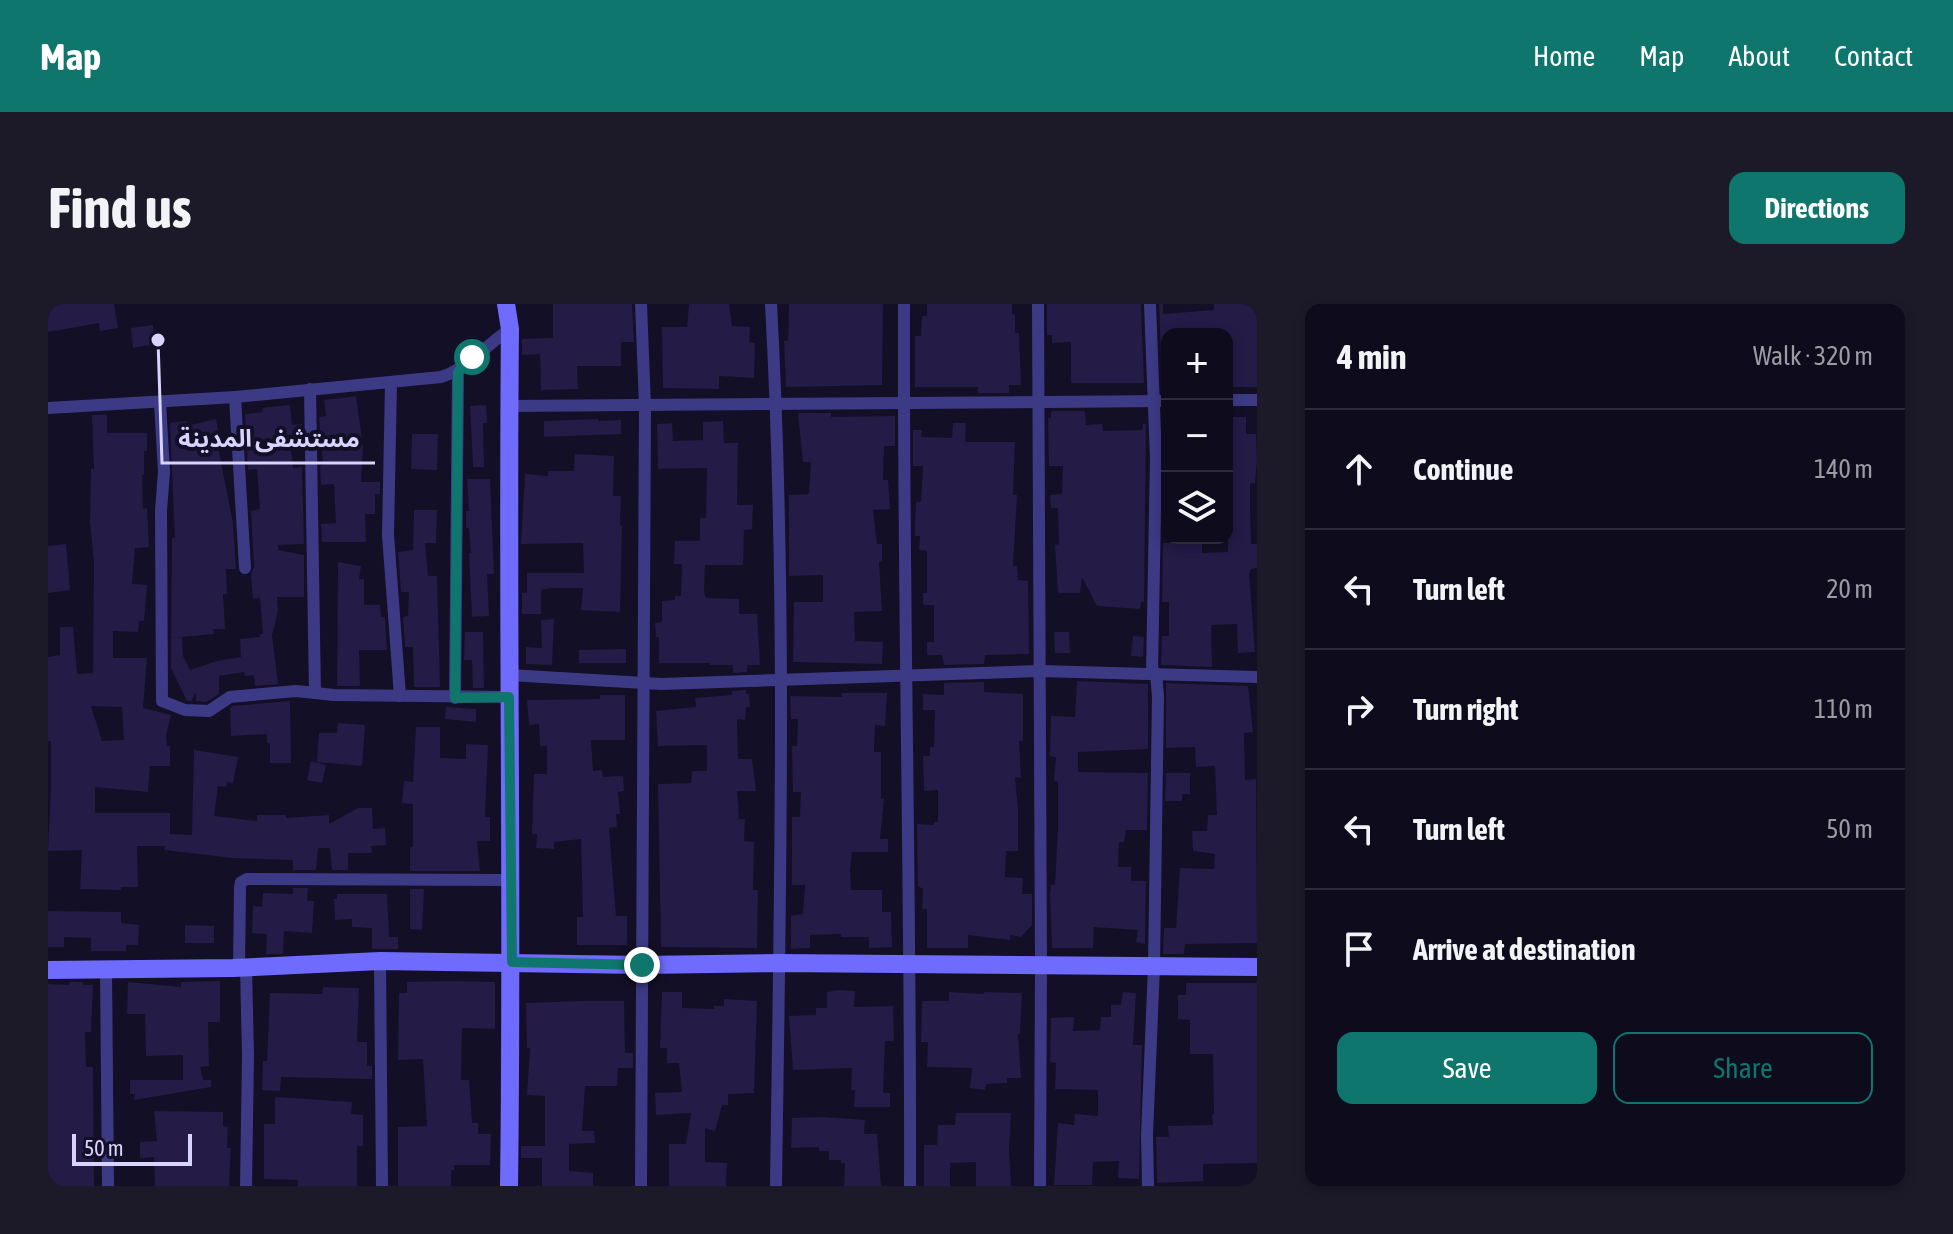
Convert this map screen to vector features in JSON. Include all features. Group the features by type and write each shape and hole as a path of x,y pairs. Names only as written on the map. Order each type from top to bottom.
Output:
{"street":[{"path":"506,304 510,329 512,962 509,1186"},
{"path":"641,304 645,406 641,1186"},
{"path":"771,304 777,406 783,679 776,1186"},
{"path":"904,304 911,964 910,1186"},
{"path":"1038,304 1040,1186"},
{"path":"1148,1186 1158,697 1154,673 1161,401 1150,304"},
{"path":"48,408 235,397 391,383 458,372 480,350 510,329"},
{"path":"455,698 458,372"},
{"path":"391,383 388,535 400,696"},
{"path":"310,389 315,693"},
{"path":"235,397 245,568"},
{"path":"1233,400 1257,400"},
{"path":"509,406 1161,401"},
{"path":"160,403 164,472 161,510 162,701 185,710 209,711 230,697 296,691 455,698 509,697"},
{"path":"509,675 642,683 753,683 783,679 1040,671 1257,677"},
{"path":"246,1186 248,1055 241,882 247,879 511,880"},
{"path":"48,970 243,968 380,961 1257,967"},
{"path":"380,961 382,1186"},
{"path":"106,970 108,1186"}],"building":[{"path":"48,304 114,304 118,328 100,331 99,323 48,332"},
{"path":"553,304 632,304 634,342 621,342 621,366 577,366 578,389 541,390 540,354 522,355 522,339 553,338"},
{"path":"689,304 729,304 732,326 750,327 749,342 755,343 754,378 719,376 719,389 663,388 662,327 687,327"},
{"path":"789,304 883,304 882,385 786,387 784,341 788,341"},
{"path":"927,304 1012,304 1015,333 1019,333 1021,385 1009,385 1009,393 978,393 978,387 915,387 915,336 921,336 922,316 927,316"},
{"path":"1047,304 1141,304 1144,383 1071,383 1071,342 1052,343 1052,335 1047,335"},
{"path":"1159,304 1163,304 1163,314 1214,310 1214,304 1257,304 1257,387 1233,387 1233,328 1161,328 1161,356"},
{"path":"153,325 155,344 133,348 131,328"},
{"path":"356,396 363,447 361,482 380,482 380,494 375,494 375,514 365,514 366,542 322,542 321,524 336,523 334,484 321,485 320,466 323,465 319,417 326,416 324,400"},
{"path":"290,405 292,425 302,424 302,440 290,441 293,468 302,467 304,544 278,545 278,550 304,555 304,597 277,597 278,611 272,635 278,684 255,686 254,675 245,676 244,672 219,676 219,694 206,702 196,701 196,693 191,701 187,701 171,668 171,638 182,637 183,656 190,670 241,657 240,639 263,634 260,598 253,599 251,574 254,567 251,511 260,509 257,469 248,470 245,414 263,412 262,408"},
{"path":"486,405 487,423 483,423 484,467 473,467 470,406"},
{"path":"1051,411 1085,411 1086,425 1102,424 1103,431 1142,430 1143,424 1146,424 1144,602 1141,602 1140,609 1097,606 1082,577 1080,593 1058,593 1055,545 1059,544 1058,508 1051,508 1050,495 1062,494 1063,466 1049,466 1048,418 1051,418"},
{"path":"798,413 831,413 831,417 895,416 895,446 884,446 883,480 888,480 890,509 873,510 877,544 882,544 882,561 879,562 882,611 854,612 855,641 883,642 882,664 793,662 794,602 823,602 823,575 789,576 789,495 809,494 811,462 803,462"},
{"path":"92,415 107,415 107,433 147,433 142,475 149,547 135,548 132,584 147,585 144,621 139,621 138,632 113,631 113,658 147,658 143,708 171,715 166,735 167,746 170,746 170,766 150,766 148,792 95,787 95,813 170,813 170,834 192,835 194,750 238,757 233,783 227,782 226,787 218,786 214,816 257,821 257,815 286,815 286,818 329,815 329,824 358,808 372,808 373,829 385,828 386,845 371,846 372,853 348,853 348,870 332,870 330,848 318,848 316,870 293,870 293,860 233,858 164,850 165,846 137,846 138,887 121,887 121,890 80,889 82,850 48,851 51,741 48,741 48,657 60,655 60,627 73,627 77,674 93,673 94,563 90,522 91,469 94,469","holes":["91,706 122,707 124,740 102,741"]},
{"path":"1233,417 1246,417 1246,434 1256,434 1257,460 1255,483 1250,483 1250,507 1251,544 1257,544 1257,568 1251,569 1249,574 1255,652 1238,653 1237,624 1211,625 1212,667 1161,665 1162,636 1169,636 1169,602 1162,602 1163,544 1202,544 1202,553 1228,552 1228,544 1233,544"},
{"path":"216,419 221,447 218,447 233,523 236,569 226,569 227,594 223,594 225,629 213,629 214,634 171,638 172,538 175,538 170,423 187,421 187,426"},
{"path":"621,420 621,434 544,437 544,421"},
{"path":"723,421 724,443 738,443 737,505 753,505 752,529 744,530 743,565 705,565 704,592 706,598 739,599 739,614 757,614 760,665 747,665 747,672 733,673 733,665 659,663 659,637 656,637 655,623 662,622 662,601 681,596 682,564 674,564 675,541 700,541 700,518 706,518 707,468 658,469 657,424 672,423 673,441 703,440 703,422"},
{"path":"953,423 966,423 965,442 1015,442 1013,495 1017,495 1013,566 1017,566 1018,580 1028,581 1029,654 985,655 984,664 944,665 942,655 927,655 927,642 934,642 934,605 923,605 923,593 927,593 927,551 919,550 920,536 915,536 915,524 916,502 921,502 923,466 913,466 913,430 922,430 921,437 952,438"},
{"path":"412,434 438,434 437,470 411,469"},
{"path":"575,454 614,456 613,496 621,496 620,612 581,610 583,588 551,588 541,590 541,614 522,614 522,593 527,593 527,573 584,573 583,543 521,544 525,474 548,476 548,471 574,471"},
{"path":"467,479 490,479 494,574 487,574 489,616 472,617 471,553 469,528 466,528 466,511 469,511"},
{"path":"414,510 437,510 436,543 425,543 428,576 437,576 440,687 414,687 413,647 405,647 403,617 408,616 409,592 401,592 398,552 413,550"},
{"path":"66,544 70,590 48,593 48,546"},
{"path":"338,562 361,566 359,579 364,579 364,605 380,605 381,617 385,617 387,650 359,650 360,686 337,686"},
{"path":"554,619 552,665 526,664 526,647 542,648 541,620"},
{"path":"465,632 483,632 484,688 473,688 472,660 464,660"},
{"path":"1054,632 1069,632 1070,653 1055,653"},
{"path":"1133,636 1144,637 1143,657 1131,656"},
{"path":"626,649 626,663 579,663 579,650"},
{"path":"1077,681 1148,684 1148,749 1078,752 1078,772 1148,773 1147,830 1126,830 1124,842 1119,842 1118,867 1131,867 1131,881 1146,881 1145,944 1136,942 1138,930 1094,927 1093,948 1052,948 1050,894 1051,885 1055,885 1058,782 1054,781 1056,757 1050,756 1051,716 1075,717"},
{"path":"984,682 984,692 1023,694 1023,741 1019,741 1021,778 1015,777 1018,851 1006,851 1005,877 1023,878 1022,894 1032,894 1032,925 1021,937 1010,935 1010,940 968,935 968,948 927,948 927,909 922,909 923,889 918,886 917,824 934,825 938,822 938,790 924,791 923,756 930,756 930,747 934,747 935,710 923,710 923,694 944,695 944,683"},
{"path":"1166,683 1248,686 1253,732 1244,733 1245,780 1256,779 1257,943 1185,944 1184,954 1163,954 1164,928 1176,928 1180,868 1214,869 1215,854 1193,851 1192,831 1207,831 1208,815 1217,815 1215,766 1196,767 1195,747 1166,748"},
{"path":"746,690 750,707 746,707 745,720 737,719 738,759 752,759 756,791 737,791 739,819 745,819 744,841 754,842 753,890 758,890 757,948 661,947 658,784 691,783 692,771 707,771 707,745 658,746 656,711 696,707 695,698 732,695 732,691"},
{"path":"842,693 887,693 885,726 875,725 874,752 881,752 881,799 884,799 880,839 888,839 888,852 852,852 850,870 851,890 882,890 882,912 891,912 892,947 869,948 869,937 841,937 841,934 810,935 810,948 791,949 791,916 803,914 805,885 792,885 792,817 800,817 801,792 793,792 792,746 797,746 798,719 791,719 790,696 842,697"},
{"path":"600,695 625,695 625,740 591,740 593,771 602,770 603,777 623,776 624,791 618,792 620,814 616,814 617,827 609,828 616,916 627,916 627,945 577,945 577,917 583,917 581,839 554,842 554,849 536,848 537,834 532,834 534,774 547,774 547,746 540,746 539,724 529,725 527,700 600,699"},
{"path":"290,701 291,763 270,763 267,734 231,736 232,706"},
{"path":"446,707 476,709 476,722 445,719"},
{"path":"338,723 365,725 362,766 317,762 319,733 337,733"},
{"path":"416,727 440,727 440,758 466,759 466,744 488,745 485,817 490,817 490,841 477,841 480,871 410,871 413,804 402,803 404,781 413,782"},
{"path":"311,761 326,765 322,783 307,780"},
{"path":"1166,773 1190,773 1190,794 1182,794 1182,801 1165,801"},
{"path":"293,888 308,888 307,901 314,901 312,933 284,931 283,954 266,954 267,934 252,933 253,906 262,907 263,893 293,894"},
{"path":"410,889 424,889 422,930 410,929"},
{"path":"337,894 387,894 389,937 398,937 398,949 372,949 372,928 352,927 352,919 335,920 334,899 337,899"},
{"path":"48,911 121,912 121,923 139,925 138,945 126,945 126,951 91,951 91,938 64,937 64,947 48,947"},
{"path":"185,925 214,926 214,943 185,943"},
{"path":"220,981 220,1022 208,1022 209,1066 200,1067 203,1080 211,1080 211,1087 134,1100 135,1094 130,1094 130,1080 183,1080 183,1055 146,1056 145,1014 127,1014 128,982 181,987 181,982"},
{"path":"70,982 93,985 91,1032 85,1032 86,1067 93,1067 94,1186 48,1186 48,984 69,985"},
{"path":"407,982 495,982 495,1029 462,1028 461,1080 469,1080 472,1123 478,1123 478,1134 491,1134 490,1165 454,1165 451,1186 398,1186 398,1127 427,1126 423,1059 398,1060 399,993 407,993"},
{"path":"1186,983 1257,983 1257,1163 1203,1164 1203,1181 1157,1183 1156,1137 1169,1137 1168,1126 1213,1125 1213,1054 1190,1054 1190,1020 1178,1019 1178,995 1186,995"},
{"path":"323,987 359,988 357,1042 367,1042 367,1066 372,1066 372,1079 281,1077 280,1091 262,1090 263,1061 267,1061 270,993 322,994"},
{"path":"855,991 854,1007 893,1006 894,1041 885,1041 883,1093 890,1093 890,1107 854,1107 852,1068 793,1070 789,1016 816,1015 816,1008 827,1008 827,992"},
{"path":"662,992 682,992 682,1008 714,1009 714,1006 724,1006 724,999 757,1001 754,1093 728,1094 728,1105 722,1105 715,1131 705,1128 705,1162 727,1163 726,1186 669,1186 669,1144 686,1144 691,1113 656,1115 655,1093 682,1092 679,1063 667,1063 667,1048 660,1048"},
{"path":"949,992 1022,993 1018,1034 1021,1078 1007,1078 1007,1083 986,1084 985,1090 970,1088 972,1068 927,1067 928,1042 921,1042 922,1001 949,1001"},
{"path":"1123,992 1136,993 1133,1045 1142,1045 1139,1179 1118,1178 1119,1161 1093,1162 1092,1185 1054,1185 1058,1123 1074,1125 1075,1114 1098,1116 1098,1090 1055,1089 1056,1063 1050,1062 1051,1018 1074,1017 1073,1031 1100,1030 1101,1017 1111,1017 1111,1005 1121,1005"},
{"path":"624,1001 625,1053 633,1053 633,1068 618,1068 617,1086 585,1086 582,1131 594,1131 595,1143 569,1144 569,1171 593,1173 593,1186 542,1186 542,1158 521,1158 521,1146 545,1146 545,1096 527,1095 530,1048 527,1048 526,1003"},
{"path":"275,1097 352,1102 351,1114 363,1115 363,1146 357,1146 357,1186 298,1186 298,1180 264,1179 264,1124 275,1124"},
{"path":"154,1111 223,1112 223,1126 228,1127 227,1148 231,1148 229,1186 155,1186 154,1157 140,1158 140,1142 157,1141"},
{"path":"956,1113 1011,1113 1011,1186 976,1186 976,1162 950,1163 950,1186 924,1186 924,1145 937,1145 938,1125 955,1125"},
{"path":"792,1118 865,1120 864,1134 877,1134 881,1186 844,1186 845,1163 829,1160 829,1151 819,1151 819,1147 791,1148"}],"place":[{"name":"مستشفى المدينة","path":"158,340"}],"route":[{"path":"472,357 458,372 455,698 509,697 512,962 642,965"}]}
